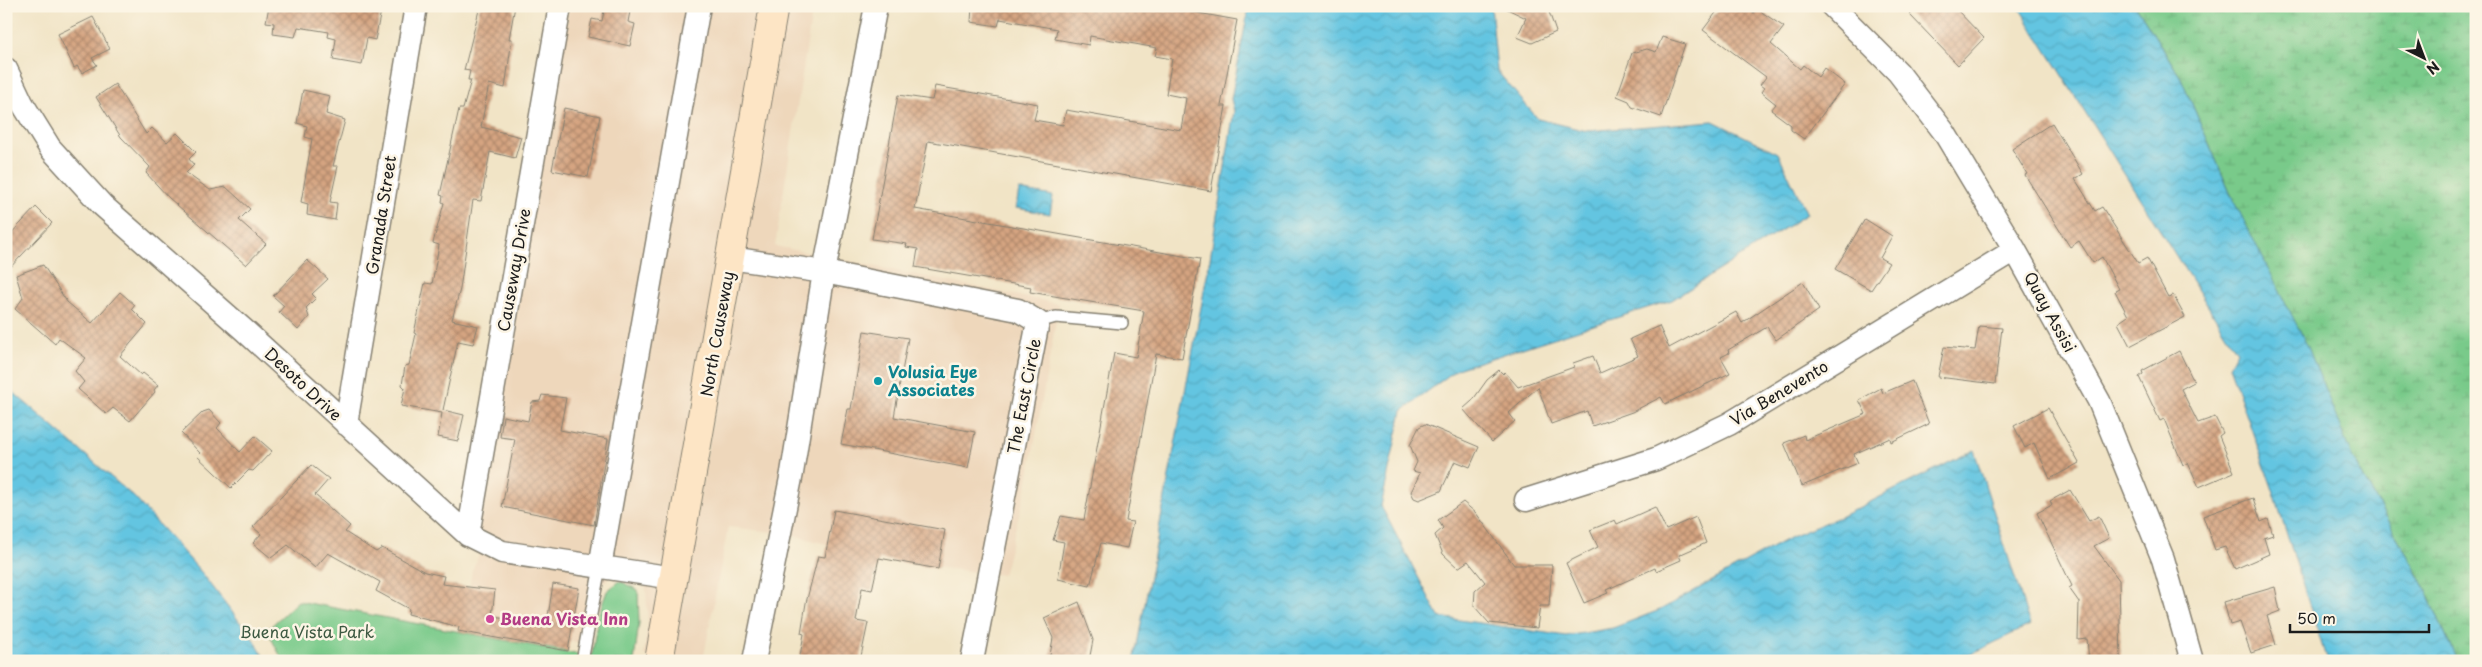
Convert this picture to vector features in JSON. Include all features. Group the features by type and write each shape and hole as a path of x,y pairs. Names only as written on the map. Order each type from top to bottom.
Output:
{"main road":[{"name":"North Causeway","path":"659,661 774,6"}],"street":[{"name":"Granada Street","path":"346,424 416,6"},
{"name":"Causeway Drive","path":"468,535 560,6"},
{"path":"600,567 699,6"},
{"path":"754,661 792,473 824,272 876,6"},
{"name":"Quay Assisi","path":"1832,6 1898,72 1944,132 2016,250 2099,400 2163,559 2192,661"},
{"name":"Desoto Drive","path":"6,69 22,103 50,148 102,205 468,535 502,552 674,578"},
{"name":"Via Benevento","path":"1526,500 1656,459 1728,424 2016,250"},
{"name":"The East Circle","path":"730,258 824,272 1018,310 1038,322 972,661"}],"lane":[{"path":"1038,322 1056,317 1122,323"},
{"path":"582,661 600,567"}],"shaded area":[{"path":"569,6 764,6 649,656 644,655 648,623 646,589 641,583 615,574 601,584 585,644 464,622 472,571 485,541 478,530"},
{"path":"785,6 813,6 775,246 1059,304 1027,485 1003,575 884,561 791,534 728,527 703,661 671,661"}],"green space":[{"path":"2136,6 2476,6 2476,661 2457,661 2425,587 2352,457 2230,193 2181,78"},
{"name":"Buena Vista Park","path":"620,581 638,590 639,623 634,661 283,661 267,630 298,601 582,655 592,654 598,616 607,591"}],"water":[{"path":"1249,6 1491,6 1497,71 1538,119 1587,131 1713,121 1778,153 1807,214 1672,300 1457,369 1402,411 1381,506 1439,617 1566,636 1613,628 1660,610 1791,537 1842,516 1974,450 2030,625 1957,661 1134,661 1209,265 1234,111 1231,99"},
{"path":"2018,6 2136,6 2181,78 2230,193 2308,347 2352,457 2425,587 2457,661 2327,661 2273,490 2229,366 2237,352"},
{"path":"1019,190 1053,196 1050,214 1016,208"},
{"path":"6,386 134,497 202,573 256,643 266,661 6,661"}],"building":[{"path":"269,6 382,6 375,40 367,38 362,65 333,60 336,39 328,37 329,32 298,27 295,37 273,34 274,23 266,22"},
{"path":"480,6 515,6 509,39 512,39 505,88 489,84 481,127 521,137 515,158 490,152 481,201 473,200 460,289 452,320 478,326 473,344 458,341 443,410 464,415 458,441 438,437 442,413 401,406 405,388 402,385 405,366 409,365 416,334 414,333 425,283 432,284 439,245 433,243 444,203 442,202 443,196 440,195 459,109 463,109 471,80 468,80 470,71 464,70"},
{"path":"605,6 631,6 628,22 635,24 630,46 588,37 592,19 602,21"},
{"path":"972,6 1159,6 1237,20 1221,106 1226,106 1211,191 928,141 915,209 1200,259 1182,358 1156,354 1126,521 1133,522 1127,548 1101,543 1090,586 1058,579 1064,542 1053,540 1061,516 1084,520 1114,353 1136,357 1144,311 1030,292 1031,287 915,267 918,249 906,247 907,244 872,239 898,95 932,100 935,86 1038,104 1034,120 1063,125 1066,110 1181,130 1186,98 1166,94 1172,59 1155,56 1157,48 1090,36 1089,45 1055,39 1057,29 1000,19 998,26 971,22"},
{"path":"1501,6 1547,6 1556,32 1532,43 1517,37 1526,18"},
{"path":"1721,6 1743,6 1753,13 1757,9 1784,27 1771,44 1800,69 1803,65 1818,77 1824,68 1845,84 1804,139 1791,130 1791,125 1771,110 1776,104 1761,92 1764,88 1760,85 1766,77 1703,30"},
{"path":"1917,6 1953,6 1984,38 1958,65 1909,14"},
{"path":"93,17 110,49 92,58 97,65 82,73 77,66 74,68 58,34"},
{"path":"1662,37 1685,44 1661,117 1632,107 1629,101 1617,96 1632,53 1647,49 1656,52"},
{"path":"115,84 146,134 152,128 167,142 177,133 196,152 189,159 194,165 186,173 210,190 226,187 250,209 239,220 266,244 246,265 169,198 146,173 150,167 121,137 96,97"},
{"path":"303,90 330,96 326,114 345,120 333,166 338,166 330,202 337,203 335,220 307,215 308,204 301,202 312,139 305,137 307,126 297,123"},
{"path":"564,108 600,116 588,177 552,170"},
{"path":"2052,123 2083,174 2075,179 2095,211 2102,207 2138,263 2147,258 2168,297 2173,295 2185,317 2130,346 2118,323 2128,316 2115,291 2119,289 2102,257 2093,263 2079,241 2070,247 2025,175 2027,174 2012,149"},
{"path":"36,207 52,223 6,272 6,239"},
{"path":"1865,219 1892,236 1880,258 1889,263 1871,290 1835,269"},
{"path":"307,260 328,279 312,294 316,298 306,308 309,317 298,330 279,312 284,306 273,296"},
{"path":"43,265 67,302 92,323 120,292 135,305 132,309 147,324 120,356 141,375 143,373 158,385 154,390 155,392 130,421 113,408 106,414 78,389 84,382 75,371 86,358 59,338 55,344 15,309 23,298 16,275"},
{"path":"1803,282 1819,310 1776,340 1767,327 1728,350 1729,353 1721,357 1730,373 1665,404 1661,397 1632,412 1592,426 1587,411 1551,424 1538,387 1509,413 1515,421 1492,442 1463,409 1472,401 1487,380 1499,370 1503,374 1505,372 1518,387 1574,367 1573,363 1593,356 1600,373 1638,356 1630,339 1659,326 1669,348 1736,312 1742,323"},
{"path":"1979,326 2002,328 1995,384 1938,377 1944,347 1975,350"},
{"path":"864,331 908,338 894,417 975,432 968,468 841,444 848,409 851,409"},
{"path":"2179,351 2194,382 2181,389 2198,423 2215,417 2223,433 2219,436 2234,472 2199,487 2188,463 2183,465 2164,419 2160,421 2139,377 2143,374 2142,371"},
{"path":"1912,381 1929,424 1891,442 1890,438 1854,454 1858,463 1802,486 1784,443 1804,435 1805,440 1866,414 1859,400 1881,388 1883,393"},
{"path":"542,395 566,398 560,430 608,439 594,525 502,507 515,439 500,437 503,416 528,421 532,402 540,401"},
{"path":"2048,408 2079,463 2050,479 2034,443 2025,448 2014,426"},
{"path":"209,410 221,423 217,428 240,452 255,436 272,451 253,471 249,470 231,488 197,456 200,453 181,433 203,412"},
{"path":"1425,424 1479,447 1470,467 1455,461 1441,491 1419,500 1414,498 1411,492 1420,473 1413,471 1417,462 1410,445 1419,427"},
{"path":"311,465 329,479 315,495 350,526 345,532 376,552 382,548 425,572 444,576 442,584 495,590 492,616 547,623 553,584 579,588 568,651 458,631 459,627 408,614 409,609 376,591 380,582 328,553 315,568 288,545 271,558 253,543 261,534 253,527"},
{"path":"2070,490 2089,521 2099,516 2109,538 2094,546 2119,580 2121,661 2089,661 2087,639 2078,640 2079,602 2069,588 2072,586 2037,513 2052,505 2050,501"},
{"path":"2253,498 2261,522 2268,519 2273,535 2264,538 2269,554 2235,569 2225,547 2215,550 2203,516"},
{"path":"1463,502 1476,513 1514,565 1552,565 1549,606 1540,606 1537,628 1489,623 1474,606 1475,591 1485,582 1468,561 1458,568 1443,554 1435,535 1443,528 1438,520"},
{"path":"1655,507 1666,530 1696,517 1706,543 1679,555 1681,560 1656,571 1655,568 1606,590 1608,593 1584,603 1566,563 1598,547 1590,530 1615,520 1617,524"},
{"path":"834,510 945,530 938,569 879,558 872,590 862,588 856,621 868,623 860,661 799,661 804,634 801,633 806,603 818,556 825,557"},
{"path":"2275,587 2280,611 2267,616 2276,645 2251,653 2240,622 2230,625 2224,602"},
{"path":"1079,602 1093,640 1089,661 1049,661 1053,638 1044,618"}],"place":[{"name":"Volusia Eye Associates","path":"878,381"},
{"name":"Buena Vista Inn","path":"490,619"}]}
